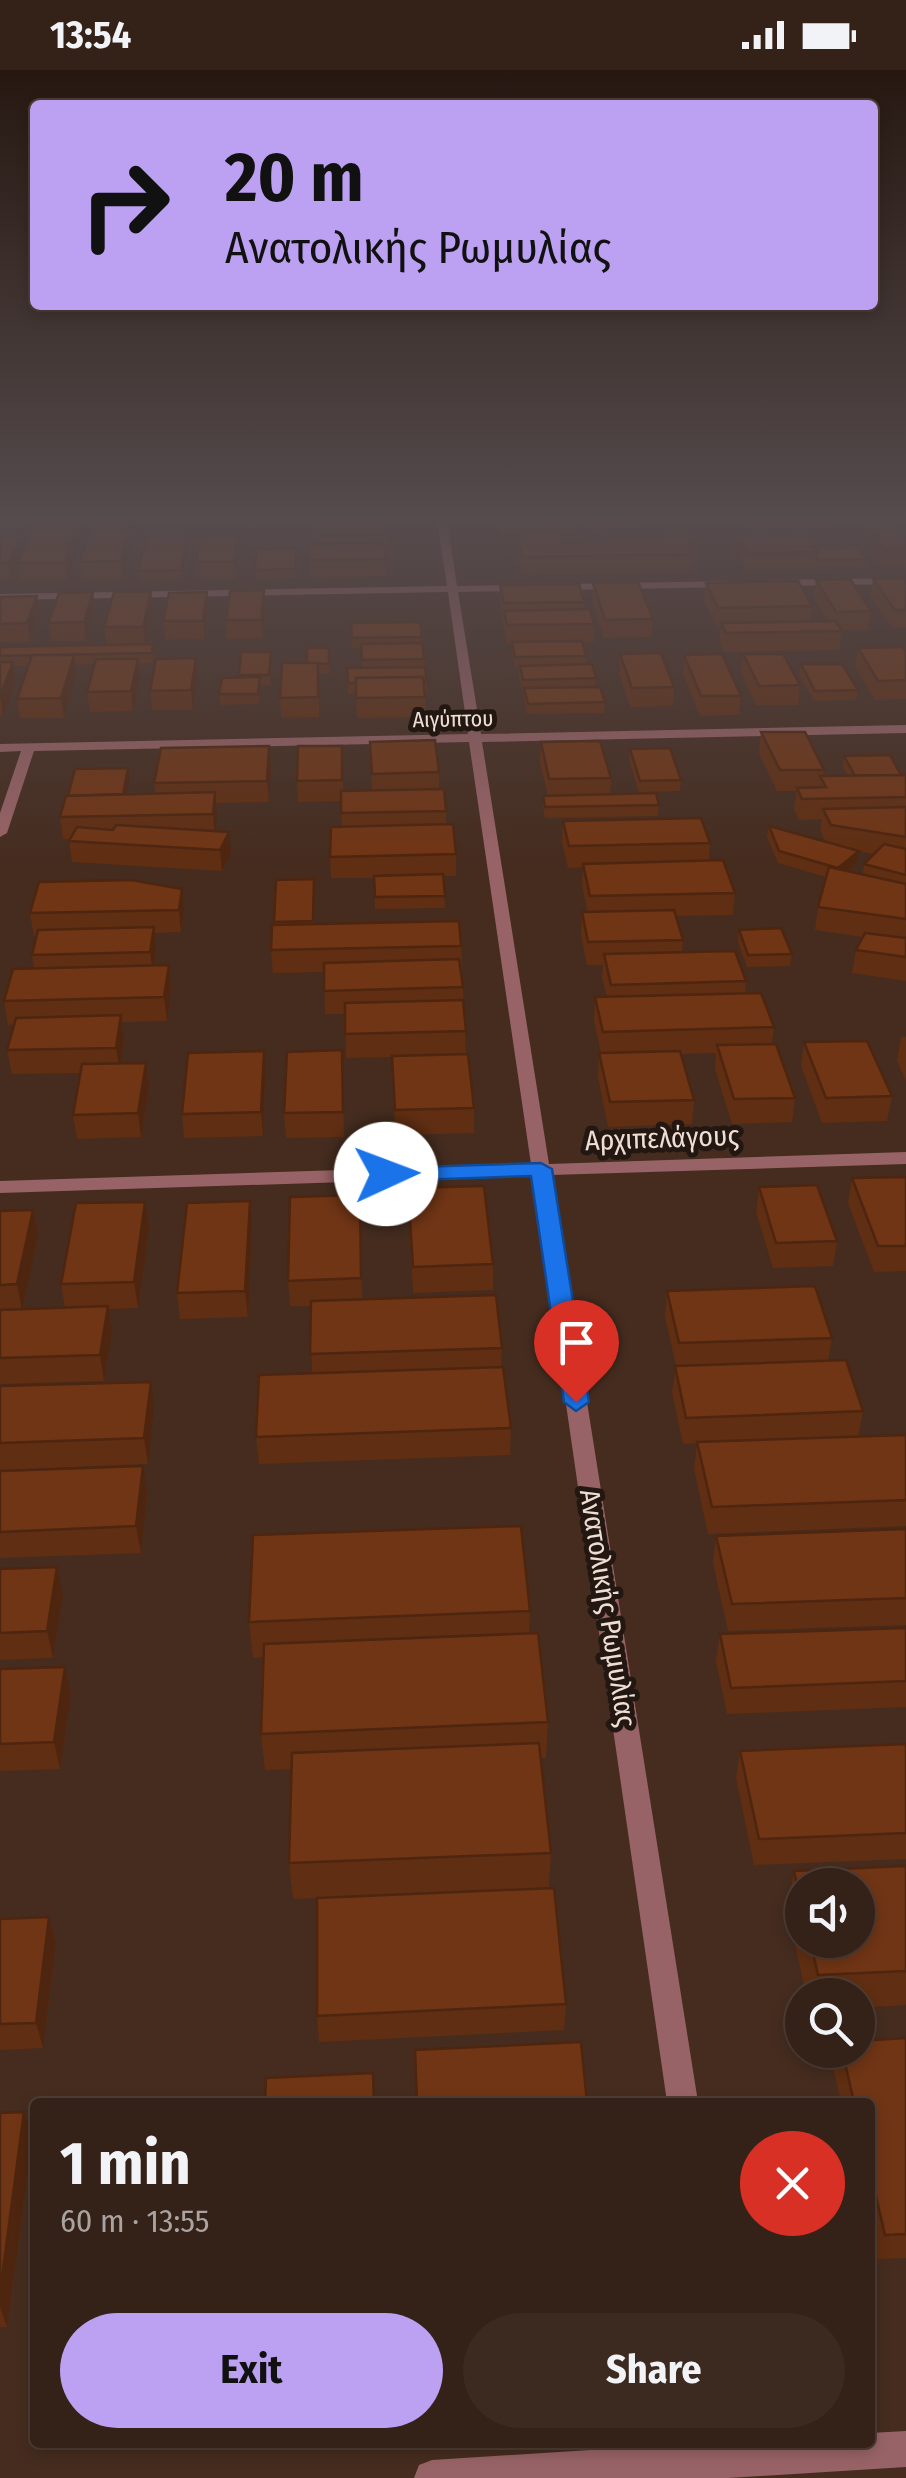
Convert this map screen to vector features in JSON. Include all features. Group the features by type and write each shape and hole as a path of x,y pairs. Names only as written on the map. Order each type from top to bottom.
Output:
{"street":[{"name":"Ανατολικής Ρωμυλίας","path":"459,632 682,2098"},
{"name":"Αιγύπτου","path":"0,748 906,729"},
{"path":"0,833 29,748"},
{"name":"Αρχιπελάγους","path":"0,1187 906,1158"},
{"path":"432,2478 906,2449"}],"building":[{"path":"352,632 421,632 422,637 352,638"},
{"path":"582,641 586,656 515,657 512,642"},
{"path":"422,643 424,659 362,660 361,644"},
{"path":"153,644 152,653 0,656 0,647"},
{"path":"902,647 906,652 906,680 878,681 858,648"},
{"path":"307,648 329,648 329,664 307,663"},
{"path":"241,652 271,652 269,675 239,675"},
{"path":"661,653 674,687 632,688 620,654"},
{"path":"722,654 741,696 701,696 684,655"},
{"path":"743,654 783,654 800,685 759,686"},
{"path":"32,655 74,655 61,698 17,699"},
{"path":"196,658 191,690 150,691 156,659"},
{"path":"96,659 138,659 131,691 87,692"},
{"path":"0,662 13,662 0,696"},
{"path":"282,663 318,663 318,697 280,698"},
{"path":"592,664 596,678 523,680 520,666"},
{"path":"801,664 842,664 858,690 815,691"},
{"path":"425,667 427,682 423,677 356,678 356,683 348,683 347,668"},
{"path":"260,677 258,694 219,694 222,678"},
{"path":"423,677 425,697 356,698 356,678"},
{"path":"600,687 605,702 528,704 524,688"},
{"path":"761,732 805,732 824,770 780,770"},
{"path":"435,740 439,772 372,774 370,742"},
{"path":"600,741 611,778 549,779 541,742"},
{"path":"269,746 267,781 154,783 161,748"},
{"path":"298,746 342,746 342,780 297,781"},
{"path":"670,748 681,780 640,781 630,749"},
{"path":"890,755 901,775 855,776 844,756"},
{"path":"128,768 123,794 68,796 75,769"},
{"path":"906,775 906,797 802,799 797,788 826,787 820,776"},
{"path":"444,789 446,811 341,813 341,791"},
{"path":"215,792 213,814 60,817 66,796"},
{"path":"656,793 659,805 545,807 543,796"},
{"path":"906,807 906,837 831,825 823,809"},
{"path":"701,818 710,843 569,846 563,821"},
{"path":"453,824 456,854 330,857 331,827"},
{"path":"116,825 229,832 220,850 69,841 77,827 113,830"},
{"path":"769,826 859,851 838,868 779,851"},
{"path":"884,844 906,849 906,875 864,864"},
{"path":"723,860 735,893 590,896 583,864"},
{"path":"829,867 906,884 906,919 818,907"},
{"path":"443,874 445,896 375,897 374,876"},
{"path":"314,879 313,921 274,922 276,880"},
{"path":"131,880 182,889 179,910 30,913 39,882"},
{"path":"674,910 683,940 588,942 582,912"},
{"path":"459,921 461,946 271,950 272,925"},
{"path":"154,927 150,952 32,955 38,930"},
{"path":"781,928 792,954 748,955 739,930"},
{"path":"865,933 906,938 906,957 856,950"},
{"path":"735,951 746,981 611,985 604,954"},
{"path":"459,959 463,987 324,991 324,963"},
{"path":"169,965 164,997 4,1001 13,969"},
{"path":"761,993 774,1027 603,1032 595,997"},
{"path":"463,1000 466,1031 345,1034 345,1003"},
{"path":"121,1015 116,1048 7,1050 16,1018"},
{"path":"867,1041 892,1096 826,1098 804,1042"},
{"path":"776,1044 795,1098 734,1099 717,1045"},
{"path":"342,1050 343,1112 284,1113 287,1052"},
{"path":"264,1051 261,1112 182,1114 188,1053"},
{"path":"680,1051 694,1100 610,1102 599,1053"},
{"path":"468,1054 474,1108 395,1110 392,1056"},
{"path":"146,1063 138,1113 73,1115 82,1064"},
{"path":"906,1177 906,1246 878,1246 852,1178"},
{"path":"817,1185 837,1241 776,1243 759,1187"},
{"path":"484,1186 493,1264 413,1267 408,1188"},
{"path":"360,1195 361,1278 288,1281 290,1197"},
{"path":"250,1201 245,1291 177,1293 187,1203"},
{"path":"145,1202 134,1282 61,1284 76,1203"},
{"path":"33,1210 17,1284 0,1285 0,1211"},
{"path":"815,1286 832,1338 679,1343 667,1291"},
{"path":"496,1295 502,1348 310,1354 311,1301"},
{"path":"108,1306 100,1355 0,1358 0,1310"},
{"path":"846,1360 863,1411 686,1418 675,1366"},
{"path":"503,1367 511,1428 256,1437 259,1375"},
{"path":"151,1382 144,1438 0,1443 0,1386"},
{"path":"906,1435 906,1500 712,1507 697,1442"},
{"path":"143,1466 136,1526 0,1532 0,1471"},
{"path":"521,1526 530,1611 249,1622 253,1535"},
{"path":"906,1529 906,1598 732,1604 716,1536"},
{"path":"57,1567 47,1631 0,1633 0,1569"},
{"path":"906,1628 906,1681 731,1688 720,1634"},
{"path":"538,1633 548,1722 261,1734 264,1644"},
{"path":"65,1667 54,1742 0,1744 0,1669"},
{"path":"539,1743 551,1853 289,1863 292,1753"},
{"path":"906,1744 906,1833 759,1839 740,1751"},
{"path":"906,1866 906,1971 818,1975 814,1958 875,1958 875,1868 861,1868"},
{"path":"554,1888 566,2004 317,2016 317,1898"},
{"path":"49,1917 36,2023 0,2024 0,1919"},
{"path":"906,2038 906,2234 885,2235 875,2192 875,2098 853,2098 846,2068 875,2068 875,2040"},
{"path":"581,2042 587,2098 417,2098 415,2050"},
{"path":"373,2073 374,2098 265,2098 266,2078"},
{"path":"24,2112 0,2292 0,2113"}],"route":[{"path":"386,1174 541,1169 576,1402"}]}
